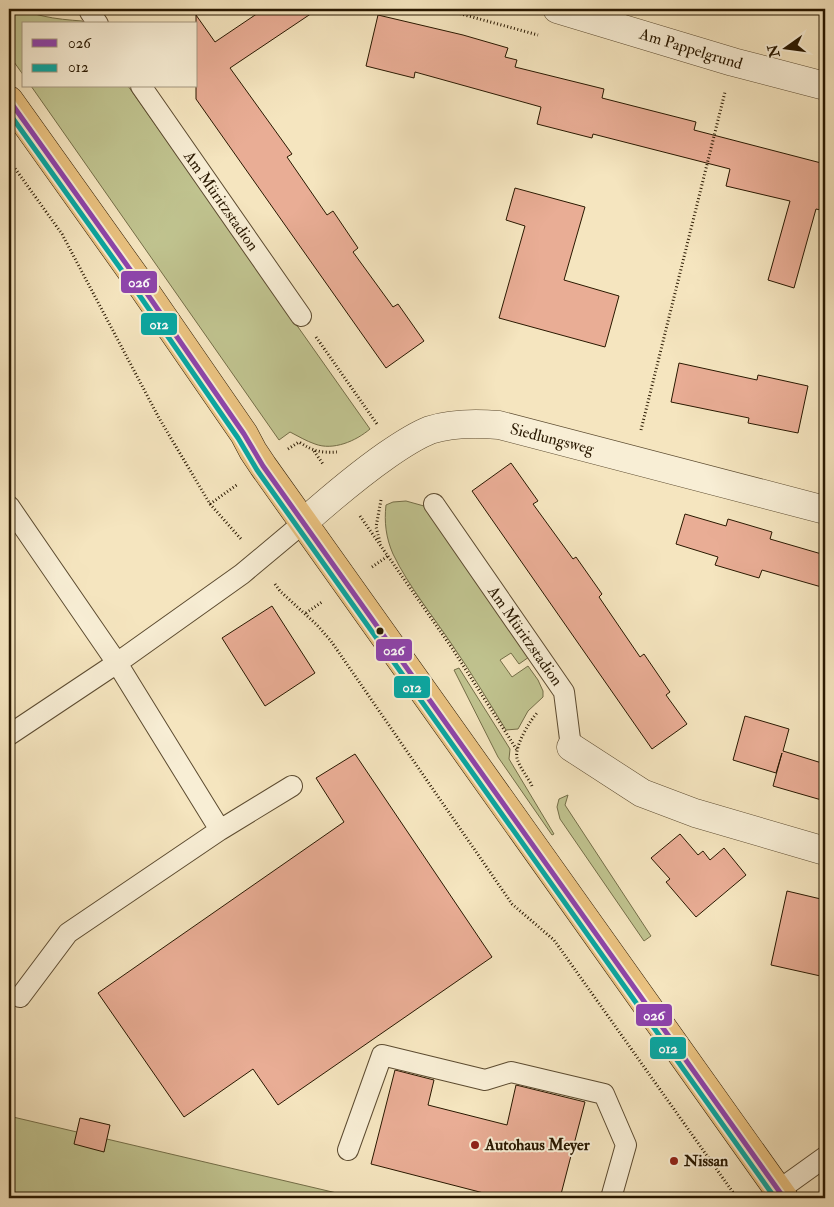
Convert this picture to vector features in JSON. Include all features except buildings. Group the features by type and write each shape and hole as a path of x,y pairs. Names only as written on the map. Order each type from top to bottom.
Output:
{"main road":[{"path":"13,115 139,282 303,523 782,1194"}],"street":[{"name":"Am Pappelgrund","path":"557,9 733,62 825,86"},
{"name":"Siedlungsweg","path":"303,523 362,473 395,450 429,431 448,426 473,423 498,425 825,510"},
{"name":"Am Müritzstadion","path":"571,747 642,793 695,813 825,851"}],"lane":[{"path":"90,9 97,22"},
{"name":"Am Müritzstadion","path":"142,88 301,316"},
{"name":"Am Müritzstadion","path":"434,504 564,692 571,747"},
{"path":"9,506 116,663 220,830"},
{"path":"9,735 116,663 242,574 303,523"},
{"path":"20,998 68,933 220,830 292,786"},
{"path":"348,1150 382,1055 485,1080 510,1072 604,1094 626,1145 611,1198"},
{"path":"782,1194 825,1157"}],"path":[{"path":"633,460 733,62"},
{"path":"9,160 62,234 159,418 210,504"},
{"path":"301,316 395,450"},
{"path":"299,442 314,451"},
{"path":"381,498 376,527 381,545"},
{"path":"388,556 447,641 517,750"},
{"path":"306,613 331,641 512,904 554,940 737,1198"},
{"path":"536,791 516,758 517,750 534,716 564,692"}],"green space":[{"path":"9,9 83,22 22,22 22,73 9,55"},
{"path":"32,88 129,88 370,429 344,444 329,446 315,444 290,432 279,440"},
{"path":"406,501 424,506 529,657 519,664 511,653 500,660 512,677 528,666 543,691 543,697 528,711 518,729 506,730 460,656 414,590 393,554 386,530 386,505 393,502"},
{"path":"459,668 510,749 509,759 554,834 552,835 498,757 454,670"},
{"path":"568,795 565,805 651,936 644,941 560,819 557,807 559,799"},
{"path":"13,1117 358,1198 9,1198 9,1122"}],"transit line":[{"name":"026","path":"9,100 139,282 244,434 263,466 784,1198"},
{"name":"012","path":"9,113 133,286 238,438 257,470 775,1198"}],"place":[{"name":"Autohaus Meyer","path":"475,1145"},
{"name":"Nissan","path":"674,1161"}]}
